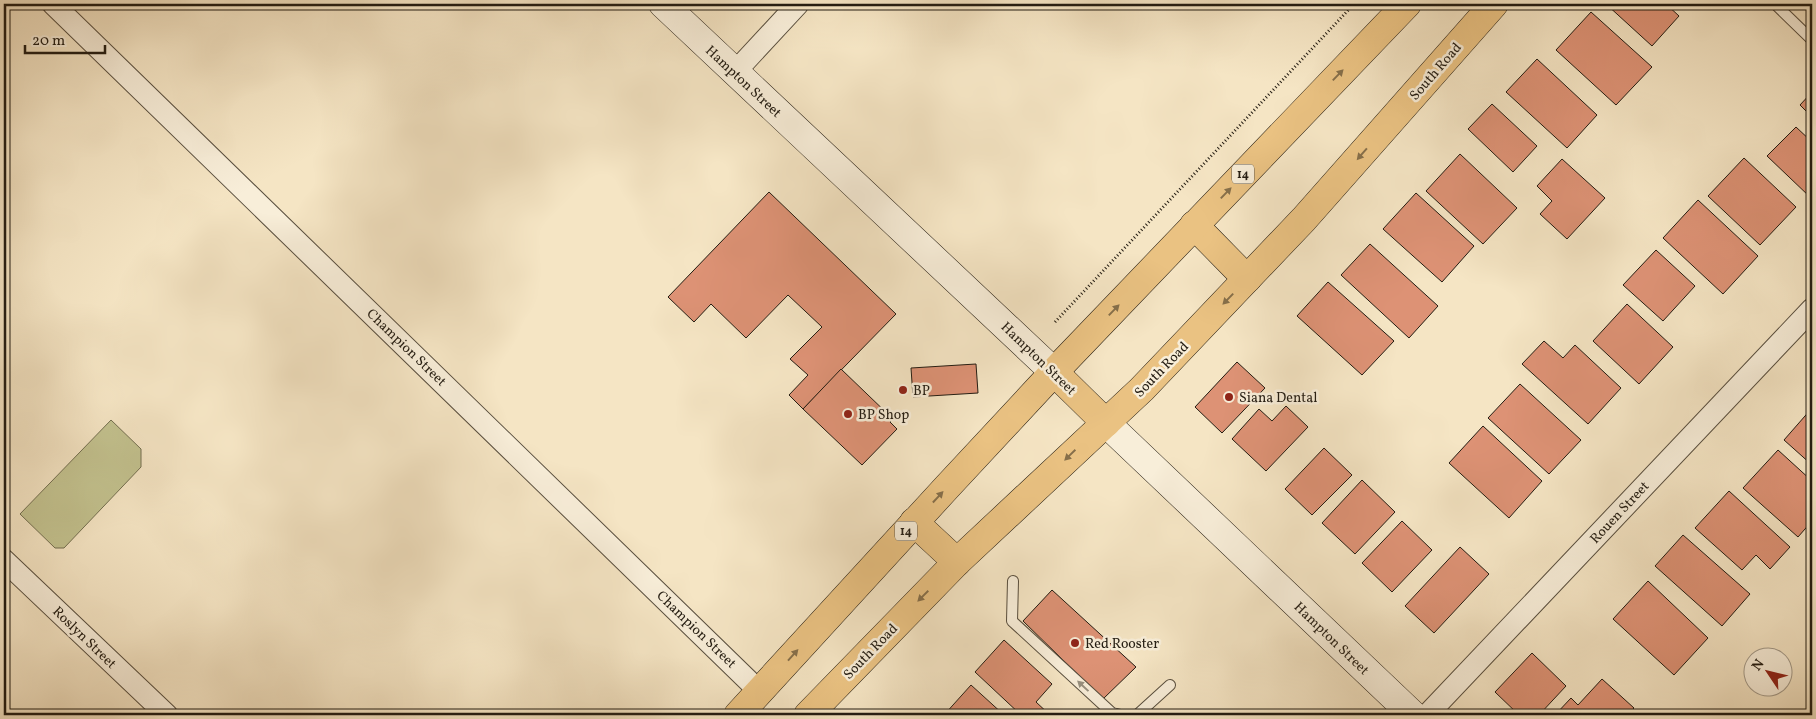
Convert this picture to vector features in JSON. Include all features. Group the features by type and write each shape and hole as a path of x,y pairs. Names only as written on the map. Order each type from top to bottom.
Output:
{"main road":[{"name":"Hampton Street","path":"663,4 1054,372 1413,715"},
{"name":"14","path":"738,715 1054,372 1407,4"},
{"name":"South Road","path":"808,715 957,562 1142,390 1304,219 1494,4"},
{"path":"1194,226 1247,279"},
{"path":"914,522 957,562"}],"street":[{"name":"Champion Street","path":"53,4 760,692"},
{"path":"735,72 798,4"},
{"name":"Rouen Street","path":"1427,715 1812,309"},
{"name":"Roslyn Street","path":"4,560 167,715"}],"lane":[{"path":"1775,4 1812,40"},
{"path":"1013,582 1012,621 1112,713 1121,715"},
{"path":"1137,715 1170,685"}],"path":[{"path":"1055,322 1354,4"}],"shaded area":[{"path":"111,420 141,449 141,467 64,548 55,548 20,514"}],"building":[{"path":"1606,4 1666,4 1679,16 1652,46"},
{"path":"1591,12 1652,67 1616,105 1556,50"},
{"path":"1537,59 1597,115 1567,148 1506,92"},
{"path":"1812,92 1812,117 1800,105"},
{"path":"1492,104 1537,146 1513,172 1468,129"},
{"path":"1796,127 1812,142 1812,195 1810,197 1767,156"},
{"path":"1460,154 1517,208 1483,244 1426,191"},
{"path":"1744,158 1796,207 1760,245 1708,196"},
{"path":"1562,159 1605,198 1567,239 1540,214 1552,201 1537,186"},
{"path":"769,192 896,314 803,409 789,395 808,375 790,359 822,327 788,295 746,338 711,304 694,322 668,297"},
{"path":"1416,193 1474,246 1442,282 1383,229"},
{"path":"1698,200 1758,256 1723,294 1663,238"},
{"path":"1370,244 1438,306 1409,338 1341,275"},
{"path":"1656,250 1695,286 1663,321 1623,285"},
{"path":"1328,282 1394,341 1362,375 1297,316"},
{"path":"1627,304 1673,347 1639,384 1593,341"},
{"path":"1544,341 1563,358 1575,345 1621,388 1588,424 1522,364"},
{"name":"Siana Dental","path":"1237,362 1265,388 1222,433 1195,407"},
{"path":"976,364 978,393 913,397 911,368"},
{"name":"BP Shop","path":"841,369 893,419 890,422 897,429 862,465 803,409"},
{"path":"1520,384 1581,440 1549,474 1488,418"},
{"path":"1286,406 1308,427 1266,471 1232,439 1259,409 1272,421"},
{"path":"1812,408 1812,465 1784,440"},
{"path":"1483,426 1542,481 1509,518 1449,463"},
{"path":"1324,448 1352,475 1312,515 1285,489"},
{"path":"1778,450 1812,481 1812,521 1798,537 1743,488"},
{"path":"1362,480 1395,512 1355,554 1322,523"},
{"path":"1729,491 1790,547 1770,569 1756,555 1742,570 1695,528"},
{"path":"1402,521 1432,550 1392,592 1362,563"},
{"path":"1683,535 1750,594 1722,626 1655,566"},
{"path":"1460,547 1489,574 1434,633 1405,606"},
{"path":"1648,581 1708,638 1674,675 1613,619"},
{"path":"1052,590 1136,667 1103,699 1023,621"},
{"path":"1004,640 1052,684 1036,702 1050,715 1021,715 975,672"},
{"path":"1532,653 1566,686 1539,715 1519,715 1495,692"},
{"path":"1602,679 1634,708 1627,715 1555,715 1571,698 1578,705"},
{"path":"971,685 1004,715 944,715"}],"place":[{"name":"BP","path":"903,390"},
{"name":"Siana Dental","path":"1229,397"},
{"name":"BP Shop","path":"848,414"},
{"name":"Red Rooster","path":"1075,643"}]}
